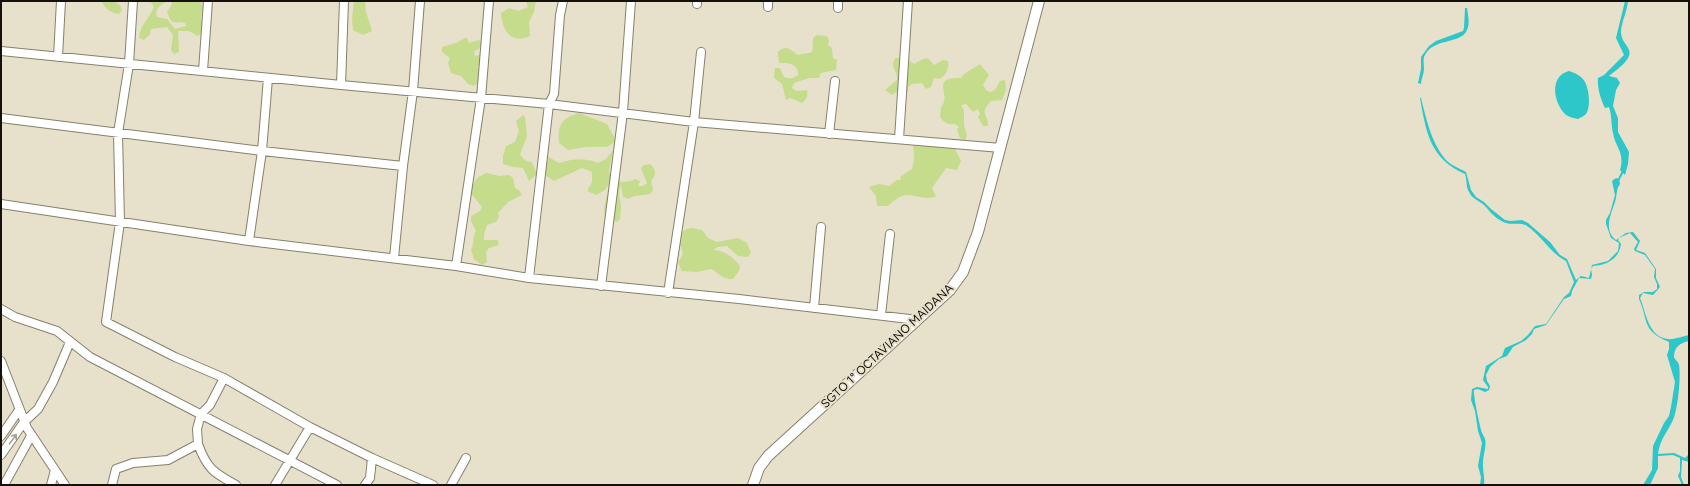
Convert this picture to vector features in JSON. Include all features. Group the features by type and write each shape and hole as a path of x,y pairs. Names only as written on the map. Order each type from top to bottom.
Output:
{"main road":[{"name":"SGTO 1° OCTAVIANO MAIDANA","path":"753,485 758,468 768,456 950,290 963,272 978,232 1039,1"}],"street":[{"path":"58,57 61,1"},
{"path":"133,1 129,64 118,133 120,222 106,322 176,357 224,378 310,427 372,458 433,485"},
{"path":"203,71 208,1"},
{"path":"341,85 344,1"},
{"path":"394,258 403,166 414,91 420,1"},
{"path":"456,266 481,98 489,1"},
{"path":"528,278 549,104 554,94 560,15 563,1"},
{"path":"601,286 623,112 631,1"},
{"path":"899,139 908,1"},
{"path":"1,51 549,104 694,122 1001,148"},
{"path":"668,292 694,122 701,52"},
{"path":"249,241 262,151 268,78"},
{"path":"829,134 835,81"},
{"path":"1,118 262,151 403,166"},
{"path":"1,204 249,241 456,266 528,278 918,320"},
{"path":"814,308 821,227"},
{"path":"881,315 890,234"},
{"path":"1,309 15,317 57,331 90,357 337,485"},
{"path":"1,455 24,422 38,409 53,382 70,342"},
{"path":"1,361 24,422 65,485"},
{"path":"224,378 210,405 201,414 197,429 198,444 204,461 219,475 236,485"},
{"path":"1,436 19,410"},
{"path":"275,485 310,427"},
{"path":"4,485 32,436"},
{"path":"112,485 116,469 133,463 168,460 198,444"},
{"path":"365,485 370,478 372,458"},
{"path":"451,485 466,458"},
{"path":"51,485 55,470"}],"green space":[{"path":"102,1 117,3 122,10 119,14 111,12 106,8"},
{"path":"150,1 201,1 203,7 201,17 203,27 202,32 198,36 189,31 178,31 179,52 174,54 171,50 173,35 167,27 151,29 150,34 144,40 139,38 139,34 154,7","holes":["166,2 171,2 172,4 167,12 171,21 185,23 186,26 175,29 167,19 157,17 156,12 160,6"]},
{"path":"354,1 365,1 366,12 372,31 363,35 353,30 352,19"},
{"path":"526,1 536,1 534,12 529,22 530,36 518,39 509,34 506,30 503,25 501,13 509,8 519,11 528,7"},
{"path":"817,35 827,36 829,40 828,45 832,48 833,58 837,60 836,70 821,73 819,78 809,78 794,83 792,88 796,91 807,90 807,97 802,103 790,98 786,100 782,84 774,78 775,68 780,68 784,77 788,78 793,78 798,75 798,71 792,64 779,63 778,52 783,48 786,48 798,55 810,53 813,50 813,38"},
{"path":"467,38 469,43 479,40 482,44 479,49 474,51 475,56 480,55 483,60 477,68 481,71 483,81 473,86 468,84 461,76 451,73 448,63 450,58 442,52 442,47 456,43"},
{"path":"896,58 906,58 914,64 928,58 934,65 943,60 948,61 948,69 940,79 934,78 931,87 926,89 922,83 912,84 908,87 908,92 902,94 896,92 892,95 885,90 897,80 893,66"},
{"path":"980,64 989,75 983,85 986,90 990,92 995,90 1000,81 1005,80 1006,90 1002,100 991,101 985,108 988,126 983,126 978,117 980,114 978,109 973,112 966,104 961,105 964,110 964,125 967,135 965,140 960,138 957,129 959,127 955,124 943,121 940,117 941,107 945,97 943,84 946,80 951,78 961,78 964,74"},
{"path":"579,113 607,124 616,141 607,147 586,147 568,150 559,143 560,127 568,117"},
{"path":"523,115 525,117 527,136 520,155 526,161 532,162 537,174 529,181 523,168 503,164 503,156 506,146 515,142 519,131 516,121"},
{"path":"913,138 952,143 961,161 957,170 946,168 932,188 936,197 928,198 906,195 901,196 888,206 877,206 876,196 869,187 879,184 889,186 897,180 901,180 900,177 912,169 914,159"},
{"path":"613,150 609,171 611,180 618,175 621,184 621,182 635,179 640,181 638,186 643,186 647,183 641,168 644,165 650,164 654,168 655,172 651,181 653,190 650,194 635,196 628,199 623,197 621,185 619,192 621,207 620,219 617,222 608,217 605,218 604,208 610,182 605,190 596,195 587,191 592,182 592,172 582,168 554,181 545,175 544,165 547,156 559,163 578,159 598,163 606,159"},
{"path":"486,173 500,176 509,175 513,178 515,188 519,190 522,195 508,202 498,213 499,217 496,222 487,225 484,240 498,240 499,245 489,248 486,252 487,262 482,265 474,259 471,250 476,231 471,221 471,216 480,211 482,207 469,191 477,178"},
{"path":"692,228 702,230 708,238 717,242 738,238 747,243 751,253 748,257 738,256 727,246 717,247 714,250 721,251 728,255 740,266 739,271 733,279 724,277 711,269 697,272 682,271 678,262 683,254 678,241 682,232 686,229"}],"water":[{"path":"1625,1 1628,1 1621,34 1628,48 1629,56 1624,64 1609,76 1617,78 1620,83 1616,90 1613,106 1618,118 1618,132 1629,152 1625,175 1620,170 1621,155 1614,138 1609,107 1605,108 1600,94 1598,78 1604,75 1624,55 1616,38"},
{"path":"1465,8 1467,8 1468,25 1464,35 1433,46 1428,51 1424,57 1424,71 1421,84 1418,83 1421,69 1421,57 1429,46 1436,41 1463,31"},
{"path":"1569,71 1578,75 1584,80 1588,93 1588,111 1585,115 1578,119 1566,115 1558,104 1556,97 1555,90 1558,78"},
{"path":"1420,98 1436,145 1447,161 1466,172 1471,190 1476,197 1505,220 1522,220 1528,223 1550,242 1560,255 1567,259 1576,280 1581,276 1589,278 1591,269 1592,275 1591,279 1579,278 1571,296 1564,299 1546,325 1534,329 1532,334 1526,340 1513,347 1507,356 1499,359 1490,367 1486,375 1490,386 1489,390 1485,392 1478,389 1474,390 1478,418 1485,438 1483,463 1484,485 1480,485 1481,477 1478,466 1482,443 1471,400 1472,389 1477,387 1488,389 1483,380 1486,366 1502,356 1505,348 1521,341 1535,326 1546,324 1564,297 1569,293 1574,282 1566,261 1555,254 1532,230 1525,225 1506,223 1500,220 1471,195 1467,188 1465,174 1453,168 1444,161 1432,143 1425,122"},
{"path":"1616,178 1619,179 1620,184 1610,217 1610,232 1616,240 1626,233 1633,232 1640,241 1636,250 1645,253 1656,269 1656,278 1660,287 1653,295 1643,293 1640,298 1649,323 1656,334 1661,337 1670,339 1689,335 1689,341 1678,346 1674,354 1680,370 1678,400 1675,415 1662,440 1658,454 1674,453 1685,458 1689,454 1689,462 1682,460 1681,477 1684,485 1682,485 1678,476 1680,471 1680,458 1673,455 1658,456 1658,468 1650,485 1643,485 1652,470 1653,446 1669,416 1675,382 1667,355 1669,342 1660,338 1650,329 1639,299 1639,295 1644,292 1653,292 1657,289 1657,284 1654,277 1655,269 1645,255 1635,251 1634,249 1638,242 1630,233 1619,238 1618,240 1621,244 1620,249 1618,254 1612,260 1607,263 1593,266 1591,269 1592,265 1608,261 1618,251 1619,243 1611,238 1606,224 1615,195 1612,181"}],"waterway":[{"path":"1618,181 1623,171"}]}
